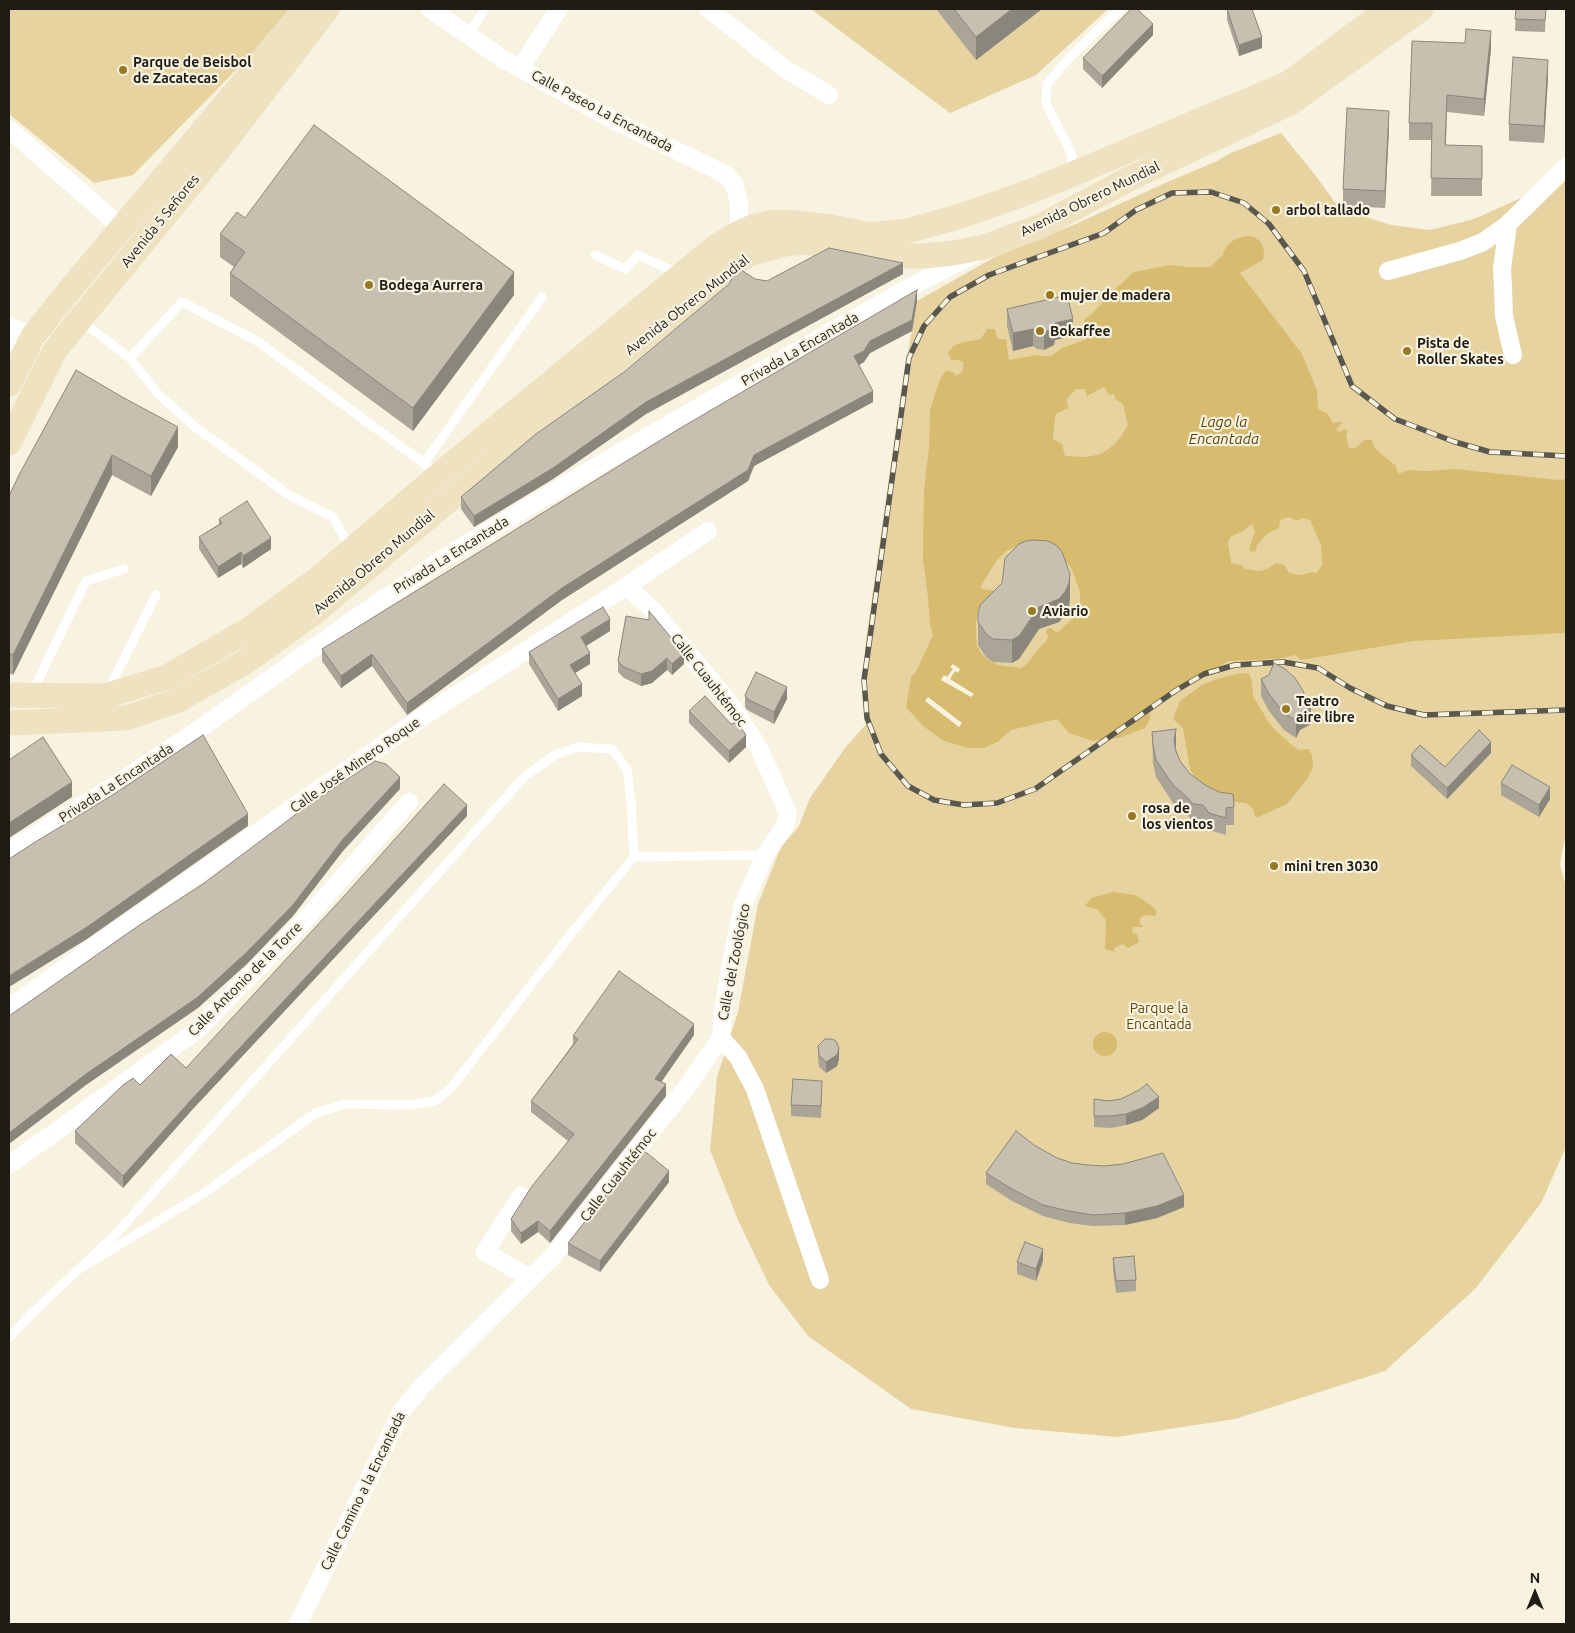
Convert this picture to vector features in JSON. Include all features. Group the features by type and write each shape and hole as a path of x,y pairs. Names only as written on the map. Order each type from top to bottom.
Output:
{"main road":[{"name":"Avenida 5 Señores","path":"9,384 17,334 72,287 198,134 305,9"},
{"name":"Avenida 5 Señores","path":"9,443 55,350 216,152 327,9"},
{"name":"Avenida Obrero Mundial","path":"9,723 126,718 176,701 245,662 316,611 432,469 718,245 739,233 752,227 775,222 831,227 865,234 880,234 907,231 961,216 1037,189 1288,83 1388,9"},
{"name":"Avenida Obrero Mundial","path":"20,696 105,696 167,677 248,630 319,578 359,559 529,432 731,266 749,254 784,244 804,242 906,256 924,256 984,247 1039,227 1128,179 1290,103 1421,9"},
{"path":"198,134 216,152"}],"street":[{"name":"Calle Paseo La Encantada","path":"430,9 503,59 613,120 726,174 734,184 739,203 739,233"},
{"path":"520,68 558,9"},
{"path":"708,9 787,70 829,96"},
{"path":"9,129 122,228"},
{"path":"1388,271 1460,251 1483,242 1508,224 1566,166"},
{"path":"1508,224 1502,270 1504,316 1513,355"},
{"name":"Privada La Encantada","path":"9,851 109,789 198,730 444,558 578,477 910,287 973,256 984,247"},
{"path":"906,256 918,265 919,271 910,287"},
{"path":"17,334 55,350"},
{"name":"Calle José Minero Roque","path":"9,1008 433,710 708,531"},
{"name":"Calle Cuauhtémoc","path":"626,586 652,609 731,705 759,748 788,813"},
{"name":"Calle Antonio de la Torre","path":"9,1165 196,1031 306,920 409,802"},
{"name":"Calle del Zoológico","path":"788,813 785,826 766,855 743,905 731,962 721,1038 738,1057 755,1089 820,1280"},
{"name":"Calle Cuauhtémoc","path":"505,1303 555,1254 685,1090 721,1038"},
{"path":"521,1196 485,1252 530,1278"},
{"name":"Calle Camino a la Encantada","path":"298,1624 402,1411 422,1386 505,1303"}],"lane":[{"path":"468,35 486,9"},
{"path":"1072,174 1072,156 1046,104 1047,84 1068,59 1105,22 1121,9"},
{"path":"595,255 625,269 638,255 681,275"},
{"path":"130,358 182,302 257,341 432,469 542,297"},
{"path":"79,320 130,358 158,394 194,426 289,495 333,517 359,559"},
{"path":"20,696 86,581 124,569"},
{"path":"105,696 156,595"},
{"path":"9,1338 29,1316 76,1271 115,1234 525,776 555,755 578,747 612,749 628,769 632,800 634,857 560,947 451,1088 436,1101 408,1105 345,1104 316,1113 201,1195 76,1271"},
{"path":"634,857 766,855"}],"green space":[{"name":"Parque de Beisbol de Zacatecas","path":"9,9 291,9 280,25 133,175 94,183 9,114"},
{"path":"811,9 1108,9 1036,75 950,113"},
{"name":"Parque la Encantada","path":"1281,133 1339,208 1391,225 1430,230 1474,219 1561,180 1566,176 1566,837 1560,864 1566,887 1566,1147 1541,1203 1476,1288 1385,1371 1235,1419 1117,1437 1015,1428 911,1409 808,1336 769,1285 738,1220 710,1150 717,1077 738,1012 758,904 781,847 799,826 810,798 845,748 868,722 865,647 901,392 917,301 995,257 1078,223 1231,153"}],"water":[{"name":"Lago la Encantada","path":"1247,236 1254,237 1261,242 1264,250 1263,260 1240,273 1302,354 1317,391 1318,409 1327,413 1333,423 1343,422 1336,430 1340,432 1344,429 1348,431 1346,435 1349,448 1355,448 1365,440 1372,440 1374,447 1396,466 1398,474 1409,470 1455,469 1558,480 1566,479 1566,633 1413,641 1301,660 1295,655 1278,659 1228,661 1171,697 1151,703 1149,707 1150,719 1145,728 1119,738 1093,741 1069,733 1057,719 1011,730 999,741 984,748 968,748 944,741 923,726 906,707 911,677 916,672 933,635 930,625 923,560 924,489 929,448 930,410 940,379 946,371 953,372 956,376 962,372 964,363 959,360 951,360 948,353 953,346 981,339 987,329 995,329 997,339 1006,339 1009,360 1036,355 1051,356 1062,348 1087,339 1084,320 1134,272 1170,265 1210,267 1222,256 1226,247 1235,239","holes":["1104,387 1109,395 1114,394 1116,400 1123,404 1128,425 1114,445 1101,454 1087,457 1065,456 1062,444 1053,439 1057,413 1069,408 1066,400 1076,389 1085,389 1087,396","1289,517 1296,521 1303,518 1310,520 1321,545 1322,565 1317,573 1312,572 1301,575 1289,573 1284,565 1276,563 1267,569 1259,571 1245,569 1242,565 1231,563 1228,543 1230,537 1252,524 1255,531 1249,549 1251,552 1256,551 1257,545 1264,537 1279,528 1280,520","1017,546 1062,558 1073,572 1080,592 1079,613 1057,633 1051,628 1047,629 1047,640 1028,663 1021,668 998,665 987,659 977,646 976,623 978,610 981,605 999,591 983,589 981,587 997,560 1006,551"]},
{"path":"1249,673 1253,696 1268,721 1293,746 1299,750 1309,749 1313,768 1307,779 1287,804 1256,818 1253,809 1246,803 1217,800 1198,782 1190,769 1183,728 1173,719 1180,701 1202,685 1217,679"},
{"path":"1113,892 1135,895 1154,908 1157,913 1155,916 1147,915 1141,917 1139,922 1143,927 1133,927 1132,932 1137,934 1139,942 1128,948 1123,944 1118,946 1114,948 1115,952 1105,949 1106,920 1098,910 1085,906 1091,898"},
{"path":"1105,1032 1114,1035 1117,1044 1114,1053 1105,1056 1096,1053 1093,1044 1096,1035"}],"pier":[{"path":"953,664 960,669 958,673 955,671 950,679 974,694 971,697 941,680 944,675 947,677 953,669 950,667"},
{"path":"928,697 962,723 959,727 925,701"}],"building":[{"path":"954,9 1012,9 976,37"},
{"path":"1131,9 1137,9 1153,24 1102,76 1083,58"},
{"path":"1227,9 1252,9 1262,37 1239,45"},
{"path":"1516,9 1546,9 1545,20 1515,19"},
{"path":"1466,29 1491,31 1484,99 1447,95 1445,145 1482,146 1482,179 1431,178 1432,123 1409,123 1412,41 1465,43"},
{"path":"1513,57 1548,60 1544,126 1509,124"},
{"path":"1347,108 1389,111 1385,191 1343,189"},
{"name":"Bodega Aurrera","path":"314,125 514,272 413,408 230,273 245,252 220,234 237,212 245,218"},
{"path":"829,248 903,263 646,402 553,468 474,516 461,497 536,434 624,372 729,284 738,268 755,279 767,281"},
{"path":"917,290 912,320 870,341 864,351 854,356 873,391 754,455 748,470 562,588 407,703 372,654 341,676 322,649 677,430"},
{"path":"1067,295 1073,319 1055,323 1054,328 1044,332 1037,332 1033,329 1013,333 1007,309"},
{"path":"76,370 178,427 151,476 112,455 13,655 9,653 9,496"},
{"path":"247,501 271,538 243,556 241,552 218,567 199,537 222,523 219,519"},
{"name":"Aviario","path":"1033,540 1048,541 1056,545 1062,552 1070,574 1069,583 1059,599 1039,607 1019,636 1012,640 993,639 986,634 978,622 980,605 1002,583 1005,558 1019,544"},
{"path":"603,607 610,619 581,637 590,653 570,665 582,684 558,699 529,652"},
{"path":"649,611 684,653 672,664 667,658 652,671 641,674 624,667 618,661 626,616 649,620"},
{"path":"1274,663 1285,669 1295,678 1311,707 1300,713 1296,720 1284,713 1269,694 1261,679 1269,675"},
{"path":"756,672 787,687 774,712 747,699 745,695"},
{"path":"705,696 731,724 737,722 746,735 729,751 689,711"},
{"path":"1176,729 1174,741 1176,751 1180,761 1189,773 1205,785 1219,792 1233,794 1234,807 1226,808 1226,818 1209,813 1203,805 1193,804 1173,785 1156,760 1152,732"},
{"path":"1479,730 1491,742 1447,788 1411,755 1420,745 1445,767"},
{"path":"203,735 248,814 87,927 9,976 9,859 111,796"},
{"path":"43,737 72,782 9,823 9,760"},
{"path":"375,761 386,764 400,777 343,839 293,905 247,952 198,997 86,1074 9,1133 9,1016 141,924 203,884 311,803"},
{"path":"1512,765 1550,787 1539,805 1501,783"},
{"path":"444,784 467,805 191,1100 123,1176 75,1131 123,1085 133,1078 140,1085 171,1054 186,1068"},
{"path":"619,971 694,1024 655,1079 666,1084 550,1231 538,1221 521,1233 511,1219 532,1186 574,1134 531,1101 578,1039 573,1036"},
{"path":"825,1039 836,1041 839,1048 837,1055 826,1062 819,1055 818,1046"},
{"path":"793,1079 822,1081 821,1106 791,1105"},
{"path":"1147,1084 1159,1097 1142,1108 1126,1114 1094,1116 1094,1099 1109,1101 1121,1099"},
{"path":"1016,1131 1034,1145 1057,1158 1072,1163 1105,1166 1123,1164 1163,1153 1184,1195 1157,1206 1125,1213 1093,1215 1043,1205 986,1173"},
{"path":"642,1149 669,1171 600,1261 568,1243"},
{"path":"1025,1242 1043,1249 1036,1269 1017,1262"},
{"path":"1134,1256 1136,1280 1116,1281 1113,1258"}],"railway":[{"path":"1566,456 1490,452 1455,442 1395,419 1352,386 1304,271 1269,224 1244,203 1211,192 1172,193 1136,210 1104,233 989,275 950,297 924,326 909,358 864,680 867,718 881,754 908,786 934,800 964,805 997,803 1035,789 1175,691 1204,674 1235,665 1283,662 1318,668 1350,688 1387,706 1424,715 1566,710"}],"place":[{"name":"Parque de Beisbol de Zacatecas","path":"123,70"},
{"name":"arbol tallado","path":"1276,210"},
{"name":"Bodega Aurrera","path":"369,285"},
{"name":"mujer de madera","path":"1050,295"},
{"name":"Bokaffee","path":"1040,331"},
{"name":"Pista de Roller Skates","path":"1407,351"},
{"name":"Aviario","path":"1032,611"},
{"name":"Teatro aire libre","path":"1286,709"},
{"name":"rosa de los vientos","path":"1132,816"},
{"name":"mini tren 3030","path":"1274,866"}]}
